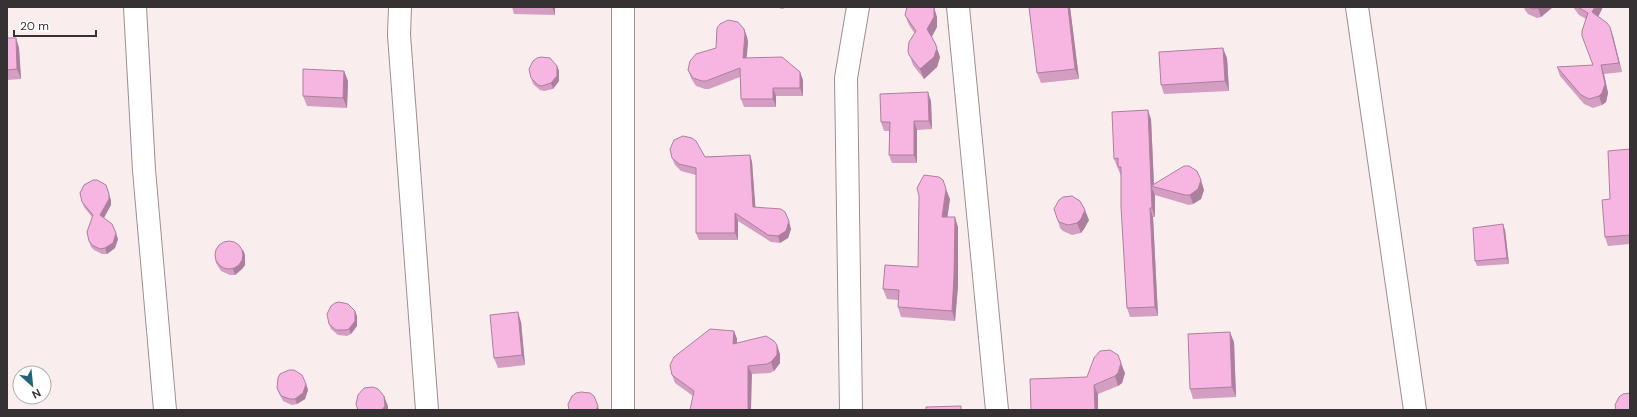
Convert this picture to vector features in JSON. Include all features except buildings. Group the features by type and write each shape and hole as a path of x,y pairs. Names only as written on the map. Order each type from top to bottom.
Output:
{"street":[{"path":"135,7 144,170 165,410"},
{"path":"400,7 399,35 427,410"},
{"path":"623,7 623,410"},
{"path":"851,410 846,78 858,7"},
{"path":"958,7 997,410"},
{"path":"1356,7 1415,410"}]}
